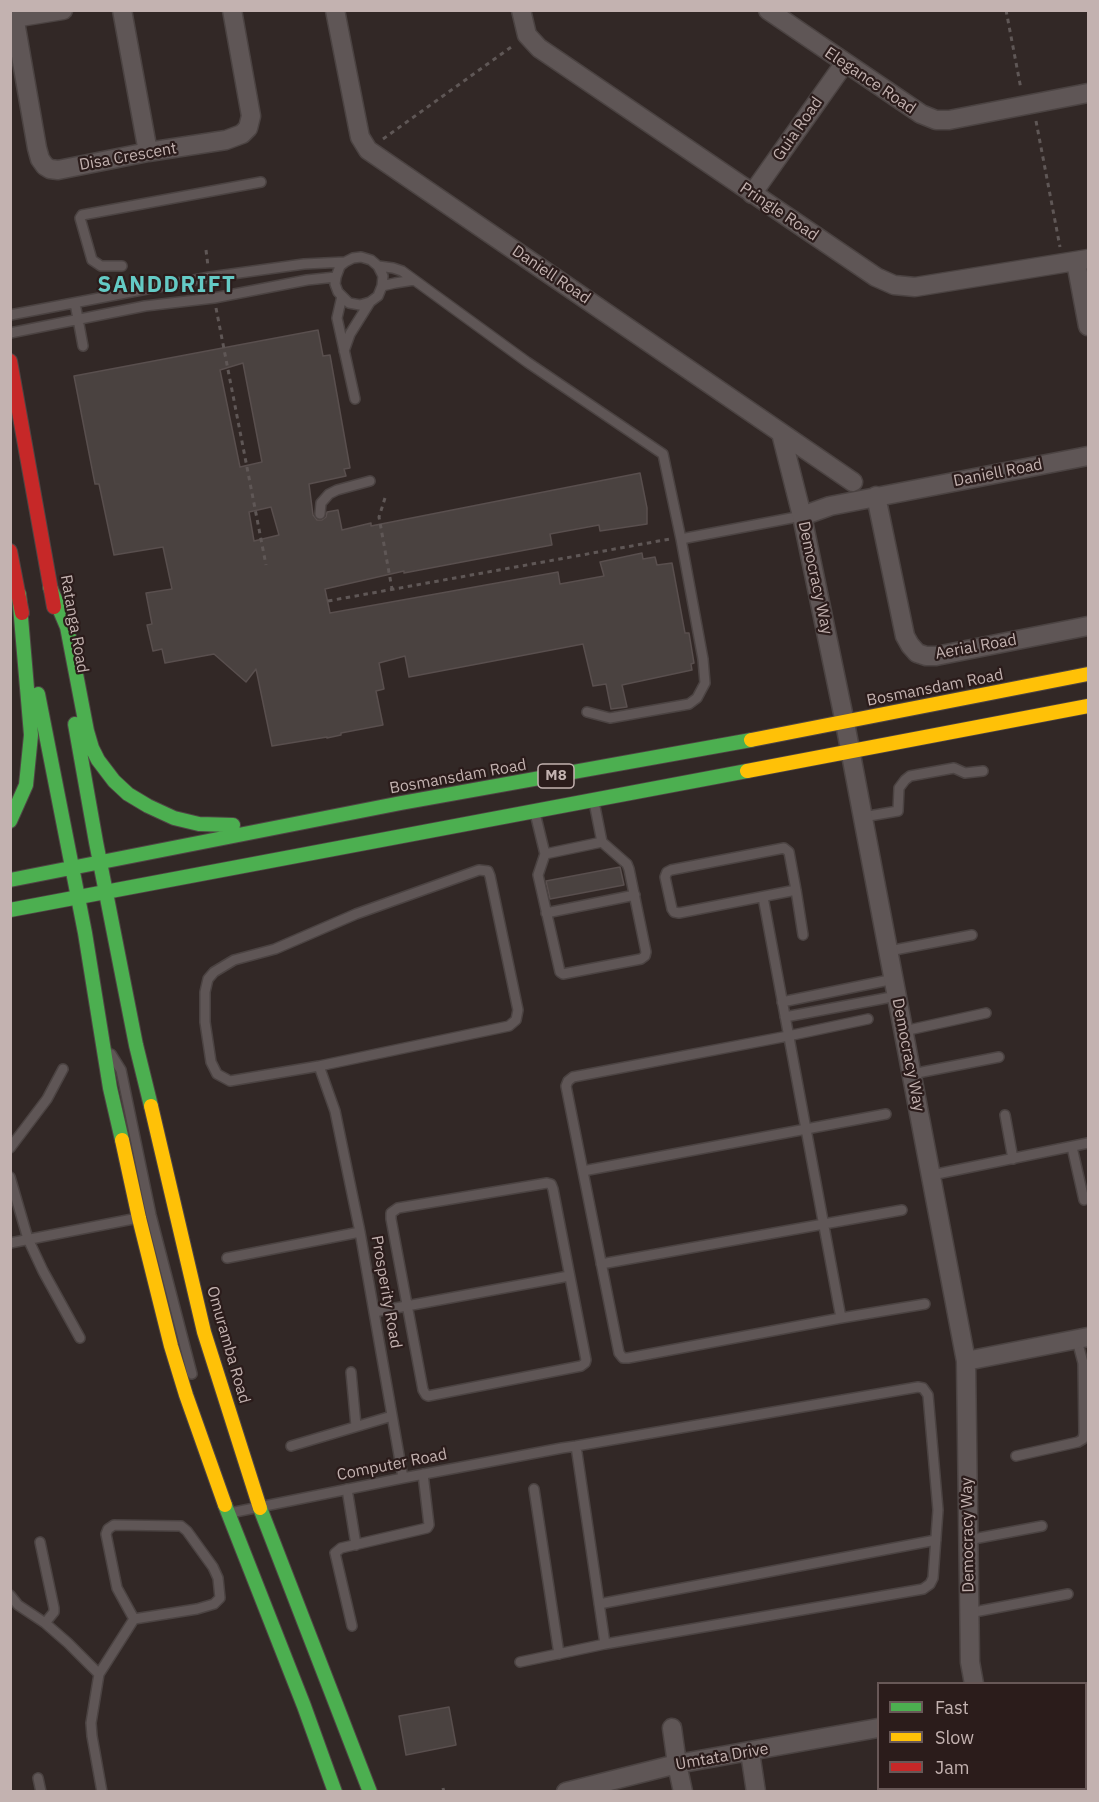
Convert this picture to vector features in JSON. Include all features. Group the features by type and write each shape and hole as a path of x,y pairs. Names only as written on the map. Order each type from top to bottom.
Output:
{"main road":[{"name":"Ratanga Road","path":"10,361 106,893"},
{"path":"10,551 71,868 86,933 110,1088 171,1346 226,1509 335,1791"},
{"path":"50,587 71,642 92,748 103,767 128,794 174,818 199,824 305,822"},
{"path":"10,821 26,785 31,735 19,594"},
{"name":"Bosmansdam Road","path":"10,880 305,822 845,723 1089,674"},
{"name":"M8","path":"10,910 1089,706"},
{"name":"Omuramba Road","path":"106,893 136,1045 204,1332 256,1508 370,1791"}],"street":[{"path":"14,14 63,10"},
{"path":"122,10 148,152"},
{"name":"Disa Crescent","path":"14,14 40,159 45,166 58,170 148,152 226,140 242,134 248,128 251,116 232,10"},
{"path":"335,10 357,127 368,150"},
{"path":"521,10 527,35"},
{"name":"Elegance Road","path":"768,10 844,64 921,114 936,120 949,120 1089,93"},
{"name":"Pringle Road","path":"527,35 539,48 752,194 876,277 894,285 915,287 1076,261"},
{"name":"Guia Road","path":"752,194 844,64"},
{"name":"Daniell Road","path":"368,150 853,482"},
{"path":"1076,261 1089,326"},
{"name":"Democracy Way","path":"781,433 802,516 851,752 966,1361 970,1662 974,1682"},
{"name":"Daniell Road","path":"802,516 830,506 876,496 1089,456"},
{"name":"Aerial Road","path":"876,496 905,636 918,653 936,656 1089,626"},
{"path":"966,1361 1083,1339"},
{"path":"672,1728 683,1791"},
{"name":"Umtata Drive","path":"566,1791 677,1764 877,1728"},
{"path":"750,1752 756,1791"}],"lane":[{"path":"122,266 101,266 92,260 80,218 82,215 261,182"},
{"path":"362,257 378,266 382,276 382,286 378,296 360,305 349,303 342,296 335,284 340,266 345,262 362,257"},
{"path":"10,315 210,277 304,264 345,262"},
{"path":"378,266 402,271 528,362 663,454 681,539 703,659 705,683 697,698 689,704 610,718 587,712"},
{"path":"10,333 145,306 214,298 307,280 336,277"},
{"path":"382,286 414,280"},
{"path":"342,296 337,318 355,399"},
{"path":"344,351 350,334 370,302"},
{"path":"75,303 83,346"},
{"path":"320,514 321,502 329,494 370,481"},
{"path":"681,539 802,516"},
{"path":"863,817 898,811 899,788 910,776 954,768 965,773 983,771"},
{"path":"535,811 545,854 538,875 560,972 564,974 644,958 646,952 632,878 627,864 602,842 593,799"},
{"path":"545,854 602,842"},
{"path":"796,890 677,913 672,909 664,877 671,870 784,848 789,852 796,890 803,935"},
{"path":"479,870 488,871 518,1010 516,1020 504,1029 319,1066 230,1080 220,1077 211,1062 205,1022 208,979 214,972 234,960 281,946 356,914 479,870"},
{"path":"546,913 635,896"},
{"path":"763,897 841,1318"},
{"path":"889,951 972,935"},
{"path":"782,1002 896,987"},
{"path":"784,1017 896,987"},
{"path":"904,1031 986,1013"},
{"path":"868,1018 788,1036 573,1077 568,1081 566,1086 601,1264 619,1353 623,1358 925,1304"},
{"path":"104,1043 121,1070 151,1215 194,1384"},
{"path":"136,1045 146,1132"},
{"path":"912,1074 999,1056"},
{"name":"Prosperity Road","path":"319,1066 335,1111 360,1232 403,1478"},
{"path":"10,1148 47,1098 63,1069"},
{"path":"583,1171 886,1114"},
{"path":"1005,1115 1013,1159"},
{"path":"932,1175 1089,1143"},
{"path":"1072,1147 1084,1200"},
{"path":"10,1177 28,1239 80,1338"},
{"path":"549,1183 554,1189 569,1276 586,1360 583,1365 428,1396 423,1390 391,1213 398,1208 549,1183"},
{"path":"601,1264 902,1210"},
{"path":"10,1243 139,1218"},
{"path":"226,1258 360,1232"},
{"path":"374,1312 569,1276"},
{"path":"192,1325 198,1346"},
{"path":"1016,1456 1083,1439 1083,1339"},
{"path":"351,1372 356,1426"},
{"name":"Computer Road","path":"226,1509 256,1508 576,1446 918,1387 924,1389 928,1395 938,1510 933,1578 930,1584 923,1589 605,1644 520,1662"},
{"path":"291,1446 392,1416"},
{"path":"225,1431 256,1508 359,1791"},
{"path":"576,1446 605,1644"},
{"path":"352,1626 335,1556 337,1550 427,1528 429,1525 423,1474"},
{"path":"226,1509 229,1486"},
{"path":"347,1489 356,1545"},
{"path":"534,1489 558,1654"},
{"path":"102,1791 91,1723 99,1674 134,1619 214,1605 220,1598 218,1578 213,1567 181,1526 114,1525 108,1528 106,1534 117,1588 134,1619"},
{"path":"968,1539 1042,1526"},
{"path":"599,1604 936,1540"},
{"path":"40,1542 54,1608 54,1612 45,1623"},
{"path":"969,1613 1068,1594"},
{"path":"10,1595 18,1605 45,1623 68,1643 99,1674"},
{"path":"268,1616 286,1635 334,1760"},
{"path":"38,1778 41,1791"}],"path":[{"path":"1006,10 1028,105 1076,261"},
{"path":"368,150 527,35"},
{"path":"219,324 266,565"},
{"path":"385,498 379,517 392,590"},
{"path":"328,601 665,538 681,539"}],"building":[{"path":"318,330 323,356 330,355 350,468 344,469 346,476 309,484 313,515 317,520 322,520 326,517 327,512 338,510 342,530 640,473 647,508 647,524 600,531 599,525 550,534 552,545 404,573 404,571 325,589 330,613 558,572 560,584 604,576 600,562 642,553 643,559 655,557 657,565 672,563 685,633 689,633 694,663 691,664 692,670 622,685 627,707 611,709 606,684 593,686 583,644 409,677 405,656 379,663 384,689 376,691 383,725 327,738 272,746 256,669 246,682 214,654 165,663 162,649 153,651 147,625 152,624 146,593 172,589 163,547 114,555 99,484 95,484 74,376","holes":["243,363 262,462 240,467 220,370","271,507 279,535 254,541 249,512"]},
{"path":"620,867 624,885 550,899 546,881"},
{"path":"449,1707 456,1745 406,1755 399,1716"}],"traffic: fast":[{"path":"50,587 67,627 92,748 114,781 128,794 174,818 199,824 233,825"},
{"path":"10,821 26,785 31,735 19,594"},
{"path":"38,694 85,933 110,1088 122,1140"},
{"path":"75,724 136,1045 151,1106"},
{"path":"10,880 401,803 751,740"},
{"path":"10,910 747,771"},
{"path":"225,1505 304,1706 335,1792"},
{"path":"260,1508 370,1792"}],"traffic: slow":[{"path":"751,740 1088,674"},
{"path":"747,771 1088,706"},
{"path":"151,1106 204,1332 260,1508"},
{"path":"122,1140 171,1346 225,1505"}],"traffic: jam":[{"path":"10,361 54,607"},
{"path":"10,551 22,613"}],"district":[{"name":"SANDDRIFT","path":"167,286"}]}
